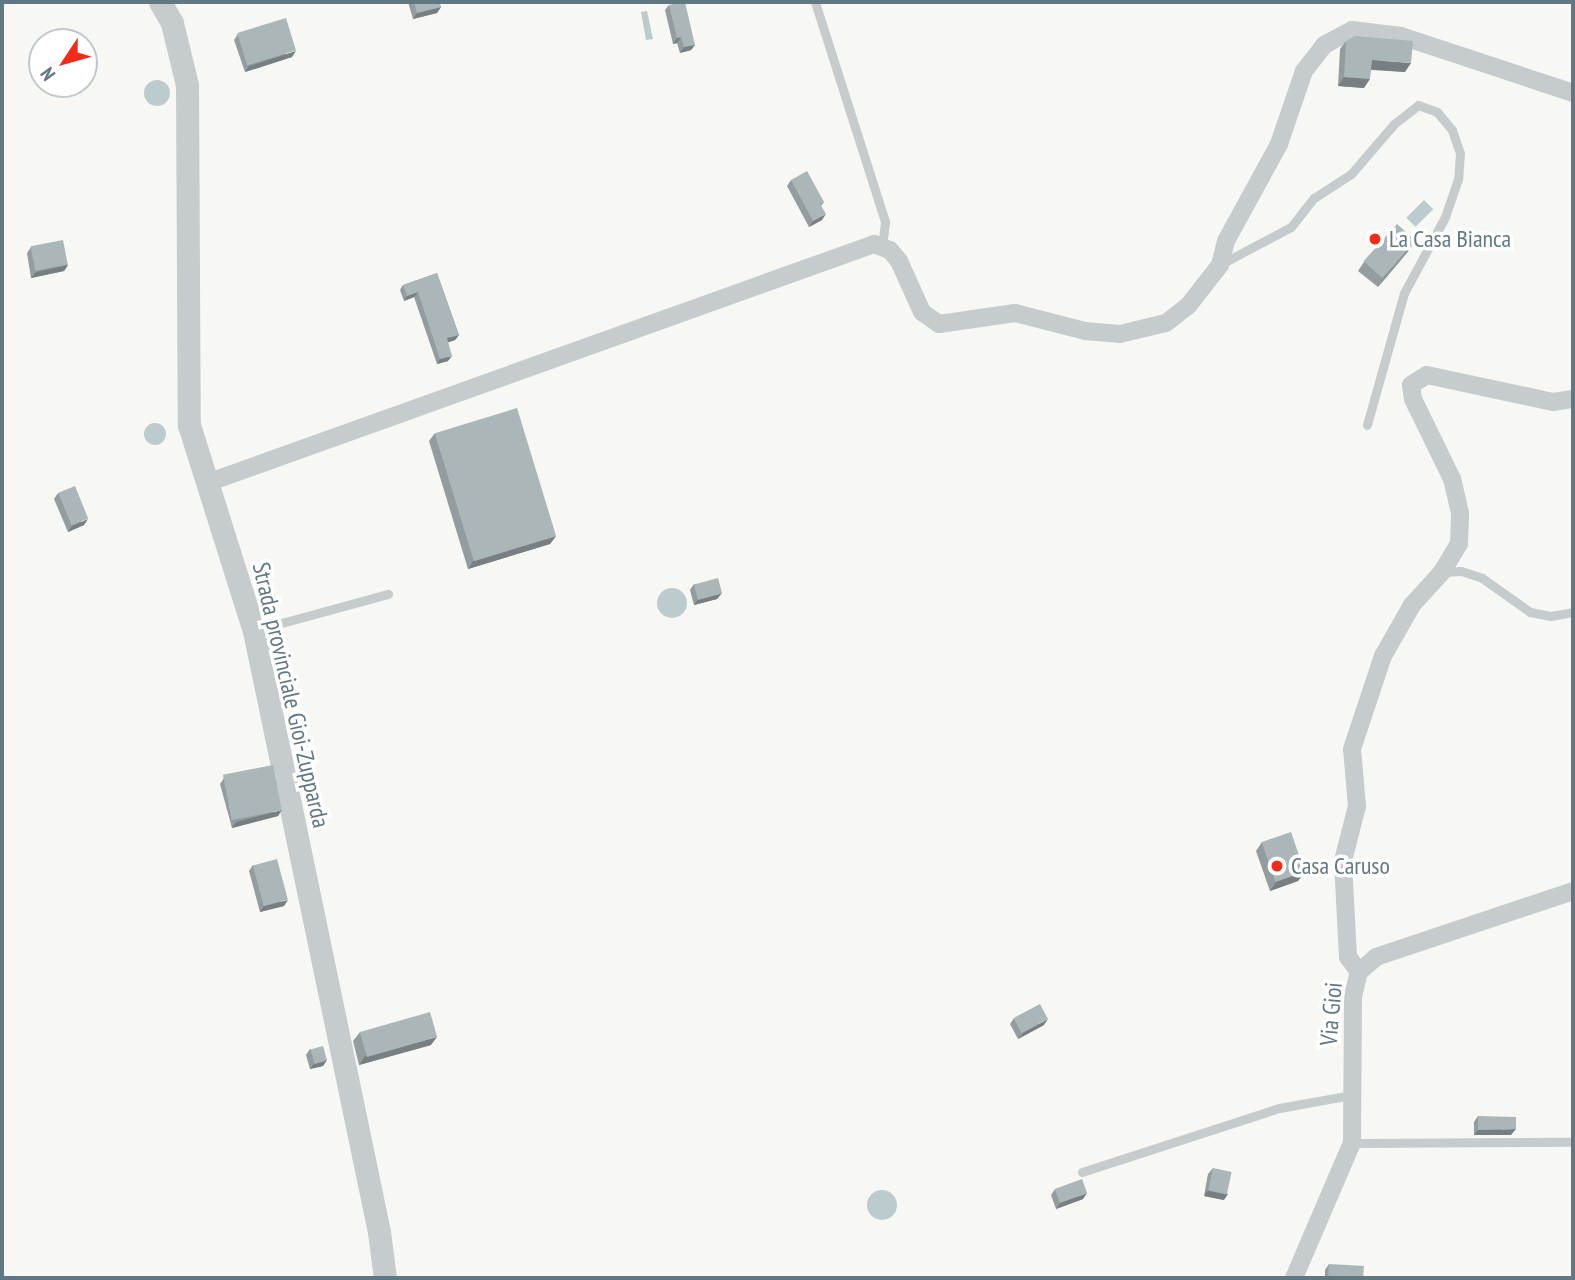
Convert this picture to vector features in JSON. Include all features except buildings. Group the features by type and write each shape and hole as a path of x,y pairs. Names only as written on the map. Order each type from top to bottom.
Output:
{"street":[{"name":"Strada provinciale Gioi-Zupparda","path":"160,2 172,23 187,85 186,389 189,425 254,631 379,1233 385,1278"},
{"path":"207,483 738,291 882,245 899,261 922,312 930,321 949,325 981,316 1015,313 1103,334 1140,330 1178,317 1220,265 1226,241 1279,144 1304,71 1337,35 1352,30 1401,36 1572,88"},
{"path":"1359,972 1348,957 1343,861 1357,806 1352,749 1383,656 1412,605 1442,572 1459,544 1460,513 1446,460 1413,399 1412,385 1427,375 1553,402 1573,399"},
{"name":"Via Gioi","path":"1294,1278 1352,1143 1353,997 1359,972 1376,957 1573,891"}],"lane":[{"path":"815,2 885,222 882,245"},
{"path":"1220,265 1291,227 1314,198 1351,174 1394,124 1418,105 1437,112 1452,130 1460,153 1458,179 1445,217 1405,293 1367,425"},
{"path":"1442,572 1461,570 1482,578 1530,612 1551,616 1573,612"},
{"path":"254,631 388,594"},
{"path":"1082,1172 1279,1108 1351,1095"},
{"path":"1352,1143 1573,1142"}],"shaded area":[{"path":"647,11 653,39 646,40 641,12"},
{"path":"157,80 166,84 170,93 166,102 157,106 148,102 144,93 148,84"},
{"path":"1424,200 1433,209 1416,227 1406,218"},
{"path":"151,423 159,423 166,430 166,438 159,445 151,445 144,438 144,430"},
{"path":"672,588 683,592 687,603 683,614 672,618 661,614 657,603 661,592"},
{"path":"882,1190 893,1194 897,1205 893,1216 882,1220 871,1216 867,1205 871,1194"}],"place":[{"name":"La Casa Bianca","path":"1375,239"},
{"name":"Casa Caruso","path":"1277,866"}]}
